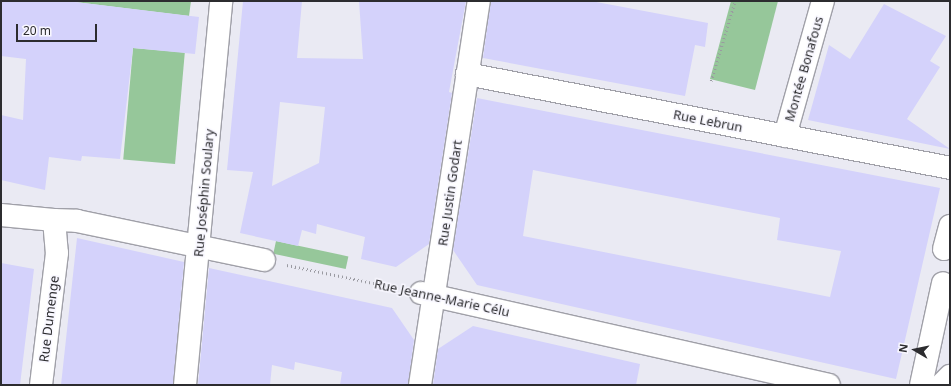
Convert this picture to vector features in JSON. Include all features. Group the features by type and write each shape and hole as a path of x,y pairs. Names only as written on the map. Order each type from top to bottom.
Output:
{"street":[{"name":"Rue Joséphin Soulary","path":"185,385 221,1"},
{"name":"Rue Justin Godart","path":"420,385 428,294 479,1"},
{"name":"Montée Bonafous","path":"785,136 822,1"},
{"name":"Rue Lebrun","path":"467,74 950,168"},
{"path":"1,214 76,221 264,260"},
{"name":"Rue Dumenge","path":"41,385 57,253 54,220"},
{"path":"944,249 950,226"},
{"path":"921,385 943,283"},
{"name":"Rue Jeanne-Marie Célu","path":"428,294 829,385"},
{"path":"941,385 950,376"}],"path":[{"path":"712,81 735,1"},
{"name":"Rue Jeanne-Marie Célu","path":"264,260 428,294"}],"green space":[{"path":"67,1 191,1 189,16"},
{"path":"731,1 778,1 755,90 710,79"},
{"path":"133,48 185,53 175,164 123,160"},
{"path":"276,241 348,256 346,269 273,254"}],"building":[{"path":"1,1 67,1 199,17 195,54 133,48 120,159 82,156 81,161 49,157 45,190 1,180 1,115 23,120 26,59 1,56"},
{"path":"243,1 302,1 297,58 363,59 359,1 466,1 449,92 452,93 429,244 396,267 361,259 365,237 317,224 316,234 302,230 298,246 240,233 253,172 227,170","holes":["280,102 325,107 319,163 272,186"]},
{"path":"491,1 591,1 708,23 705,47 695,45 685,96 483,58"},
{"path":"884,4 946,36 930,61 940,67 907,119 950,149 808,120 829,45 850,59"},
{"path":"477,98 940,188 896,379 477,285 453,250","holes":["533,170 780,218 777,240 841,251 830,297 523,236"]},
{"path":"77,238 184,262 173,385 61,385"},
{"path":"1,263 34,269 20,385 1,385"},
{"path":"209,268 392,308 414,340 408,385 340,385 342,372 295,362 294,370 272,365 270,385 198,385"},
{"path":"473,326 640,364 636,385 433,385 438,349"}]}
